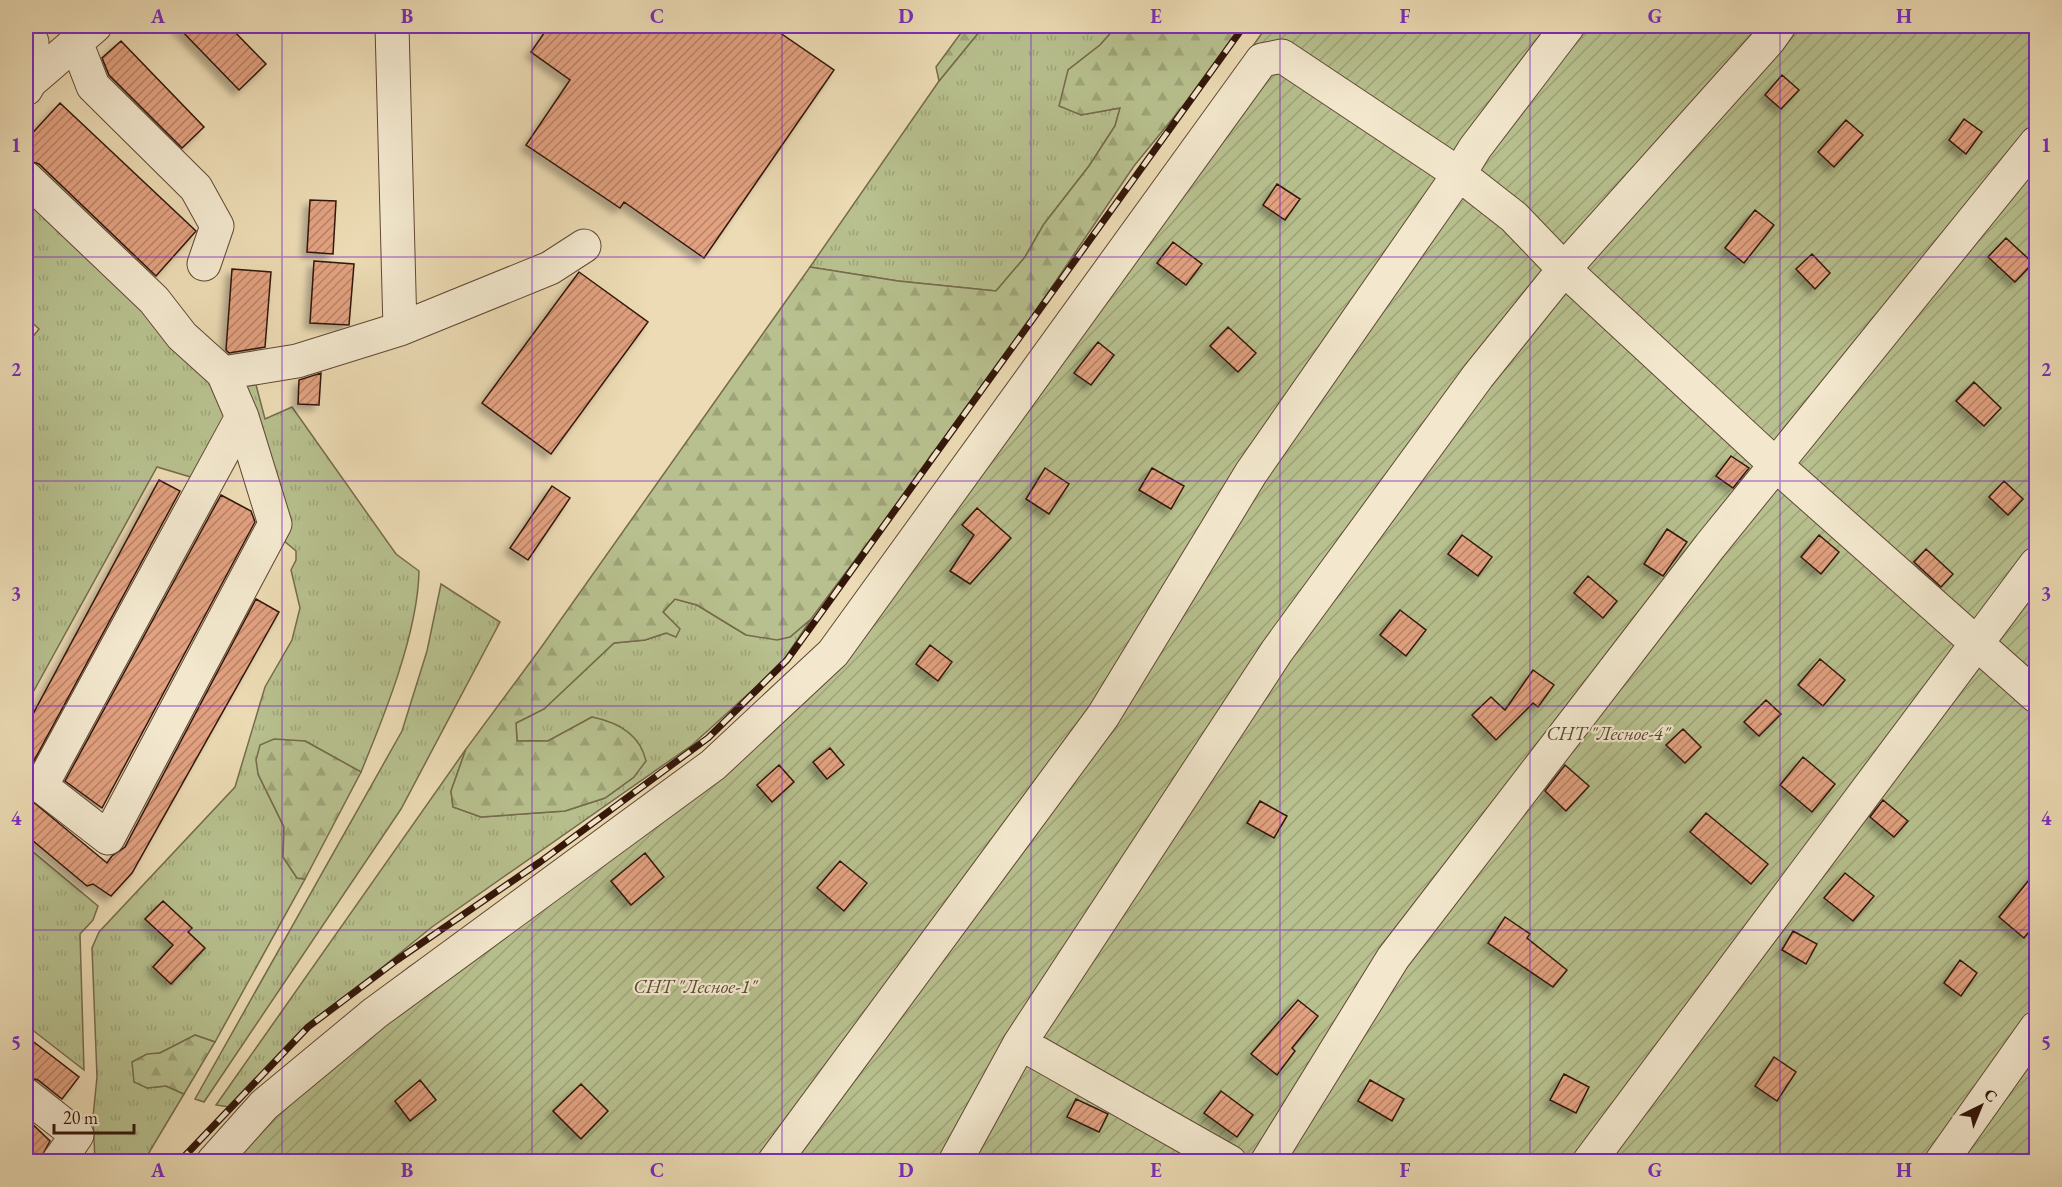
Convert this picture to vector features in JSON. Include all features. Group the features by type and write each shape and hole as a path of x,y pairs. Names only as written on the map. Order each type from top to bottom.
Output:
{"street":[{"path":"392,26 400,329"},
{"path":"774,1161 1103,716 1251,473 1459,174 1474,148 1568,26"},
{"path":"955,1161 1020,1043 1277,651 1478,376 1564,269 1779,26"},
{"path":"26,28 32,42 28,86"},
{"path":"28,86 86,34"},
{"path":"86,34 93,86 196,188 217,226 204,264"},
{"path":"213,1161 264,1106 375,1013 713,765 833,653 1262,60 1282,56 1459,174 1514,217 1564,269 1776,466 2037,696"},
{"path":"1267,1161 1393,958 1710,546 2037,143"},
{"path":"26,178 154,300 182,336 223,373 242,417 275,524 108,838 41,786 242,417"},
{"path":"223,373 297,361 400,329 550,268 584,246"},
{"path":"1589,1161 2037,564"},
{"path":"1941,1161 2037,1028"},
{"path":"1020,1043 1230,1161"},
{"path":"26,1095 77,1135 58,1161"}],"green space":[{"path":"966,26 984,26 939,81 936,67"},
{"path":"984,26 1117,26 1100,45 1068,70 1081,115 1120,108 1115,126 1089,166 1044,224 1025,257 996,291 898,281 810,267 939,81"},
{"path":"1117,26 1244,26 1213,69 1134,166 981,391 811,619 790,637 777,640 746,635 697,605 675,599 663,612 680,629 676,637 666,633 645,640 614,643 544,709 516,723 517,741 548,741 592,717 610,722 633,737 643,752 646,761 634,777 605,798 565,811 481,817 453,807 451,791 466,749 540,649 810,267 898,281 996,291 1025,257 1044,224 1089,166 1115,126 1120,108 1081,115 1059,106 1068,70 1100,45"},
{"name":"СНТ \"Лесное-4\"","path":"1267,26 2036,26 2036,1161 202,1162 324,1036 409,967 664,797 816,662"},
{"path":"26,194 220,389 226,414 194,478 157,467 26,705 26,345 39,329 26,317"},
{"path":"255,381 265,419 292,407 396,554 419,571 413,620 399,673 361,772 305,741 258,774 284,827 283,857 297,878 305,879 215,1042 195,1035 160,1053 147,1055 147,1088 166,1086 184,1094 144,1161 95,1161 93,1117 97,1077 92,948 99,932 235,787 265,687 292,640 300,608 291,570 296,560 296,551 283,540 242,384"},
{"path":"441,584 500,622 401,809 204,1102 195,1099 402,731 427,651"},
{"path":"675,599 697,605 746,635 790,637 811,619 781,664 692,745 432,927 315,1022 229,1107 216,1105 466,749 451,791 453,807 481,817 565,811 605,798 634,777 592,717 548,741 517,741 516,723 544,709 614,643 645,640 679,629 663,612"},
{"path":"274,739 305,741 361,772 305,879 297,878 283,857 284,827 258,774 256,760 260,745"},
{"path":"26,846 98,906 93,920 80,934 84,1070 26,1025"},
{"path":"195,1035 215,1042 184,1094 166,1086 147,1088 134,1082 132,1062 147,1054 160,1053"}],"building":[{"path":"177,26 229,26 266,64 239,90"},
{"path":"549,26 770,26 834,70 704,258 624,202 620,208 526,145 570,80 531,52"},
{"path":"121,41 204,127 182,148 109,75 102,58"},
{"path":"1782,75 1799,90 1781,109 1765,95"},
{"path":"60,103 196,231 156,276 39,164 26,160 26,140"},
{"path":"1964,119 1982,132 1966,154 1949,140"},
{"path":"1846,120 1863,135 1834,167 1818,152"},
{"path":"1277,184 1300,199 1285,220 1263,205"},
{"path":"310,200 336,201 333,254 307,252"},
{"path":"1755,210 1774,225 1744,263 1725,248"},
{"path":"2006,238 2033,263 2015,282 1988,257"},
{"path":"1173,242 1202,264 1186,285 1157,263"},
{"path":"1812,254 1830,273 1815,289 1796,269"},
{"path":"314,261 354,264 349,325 310,323"},
{"path":"232,269 271,272 265,347 229,353 226,350"},
{"path":"579,272 648,322 551,454 482,403"},
{"path":"1228,327 1256,353 1238,372 1210,346"},
{"path":"1098,342 1114,355 1091,385 1074,373"},
{"path":"321,373 319,405 298,404 299,380"},
{"path":"1974,382 2001,408 1984,426 1956,401"},
{"path":"1731,456 1749,468 1733,488 1716,476"},
{"path":"1045,468 1069,484 1049,514 1026,499"},
{"path":"1152,468 1184,486 1171,509 1139,490"},
{"path":"159,480 180,491 29,770 26,768 26,727"},
{"path":"2004,481 2023,499 2008,515 1989,497"},
{"path":"552,486 570,498 528,560 510,548"},
{"path":"221,495 251,511 255,522 102,808 65,781"},
{"path":"977,508 1011,538 970,584 950,571 974,535 962,525"},
{"path":"1667,529 1687,542 1663,576 1644,564"},
{"path":"1462,535 1492,557 1478,576 1448,554"},
{"path":"1819,535 1839,552 1821,574 1801,557"},
{"path":"1926,549 1953,574 1941,587 1914,562"},
{"path":"1588,576 1617,601 1603,618 1574,593"},
{"path":"256,599 279,612 132,873 111,896 93,884 87,886 26,835 26,796 107,863 112,856 125,847"},
{"path":"1400,610 1426,630 1406,656 1380,635"},
{"path":"930,645 952,662 938,681 916,664"},
{"path":"1820,659 1845,680 1823,706 1798,685"},
{"path":"1533,670 1554,685 1538,707 1533,703 1496,740 1472,715 1491,697 1505,710"},
{"path":"1766,700 1781,714 1759,736 1744,722"},
{"path":"1683,729 1701,747 1685,763 1666,745"},
{"path":"830,748 844,765 827,779 813,762"},
{"path":"1803,757 1835,784 1812,812 1780,785"},
{"path":"779,765 794,782 772,802 757,785"},
{"path":"1565,765 1589,786 1566,811 1545,791"},
{"path":"1883,800 1908,821 1894,837 1870,817"},
{"path":"1260,801 1287,816 1274,838 1247,823"},
{"path":"1706,813 1768,864 1751,884 1690,832"},
{"path":"645,853 664,877 631,905 611,881"},
{"path":"840,861 867,883 844,911 817,888"},
{"path":"2037,870 2037,922 2024,938 1999,917"},
{"path":"1845,873 1874,896 1853,921 1824,898"},
{"path":"163,901 192,928 188,932 205,948 171,984 153,967 173,945 145,919"},
{"path":"1505,917 1530,934 1527,938 1567,970 1553,987 1488,943"},
{"path":"1793,931 1817,944 1806,964 1782,950"},
{"path":"1960,960 1977,973 1961,996 1944,983"},
{"path":"1298,1000 1318,1016 1292,1048 1295,1051 1277,1075 1251,1054"},
{"path":"26,1036 79,1077 62,1099 38,1080 26,1077"},
{"path":"1774,1057 1796,1072 1777,1101 1755,1086"},
{"path":"1564,1074 1589,1087 1576,1113 1550,1100"},
{"path":"420,1080 436,1100 410,1121 395,1101"},
{"path":"1370,1080 1404,1099 1392,1121 1358,1101"},
{"path":"581,1084 608,1111 581,1139 553,1111"},
{"path":"1221,1091 1253,1115 1237,1137 1204,1113"},
{"path":"1076,1099 1108,1114 1099,1132 1067,1117"},
{"path":"26,1118 50,1141 39,1161 26,1161"}],"railway":[{"path":"179,1162 308,1027 397,960 540,862 708,738 787,660 1244,26"}],"park label":[{"name":"СНТ \"Лесное-1\"","path":"695,986"}]}
